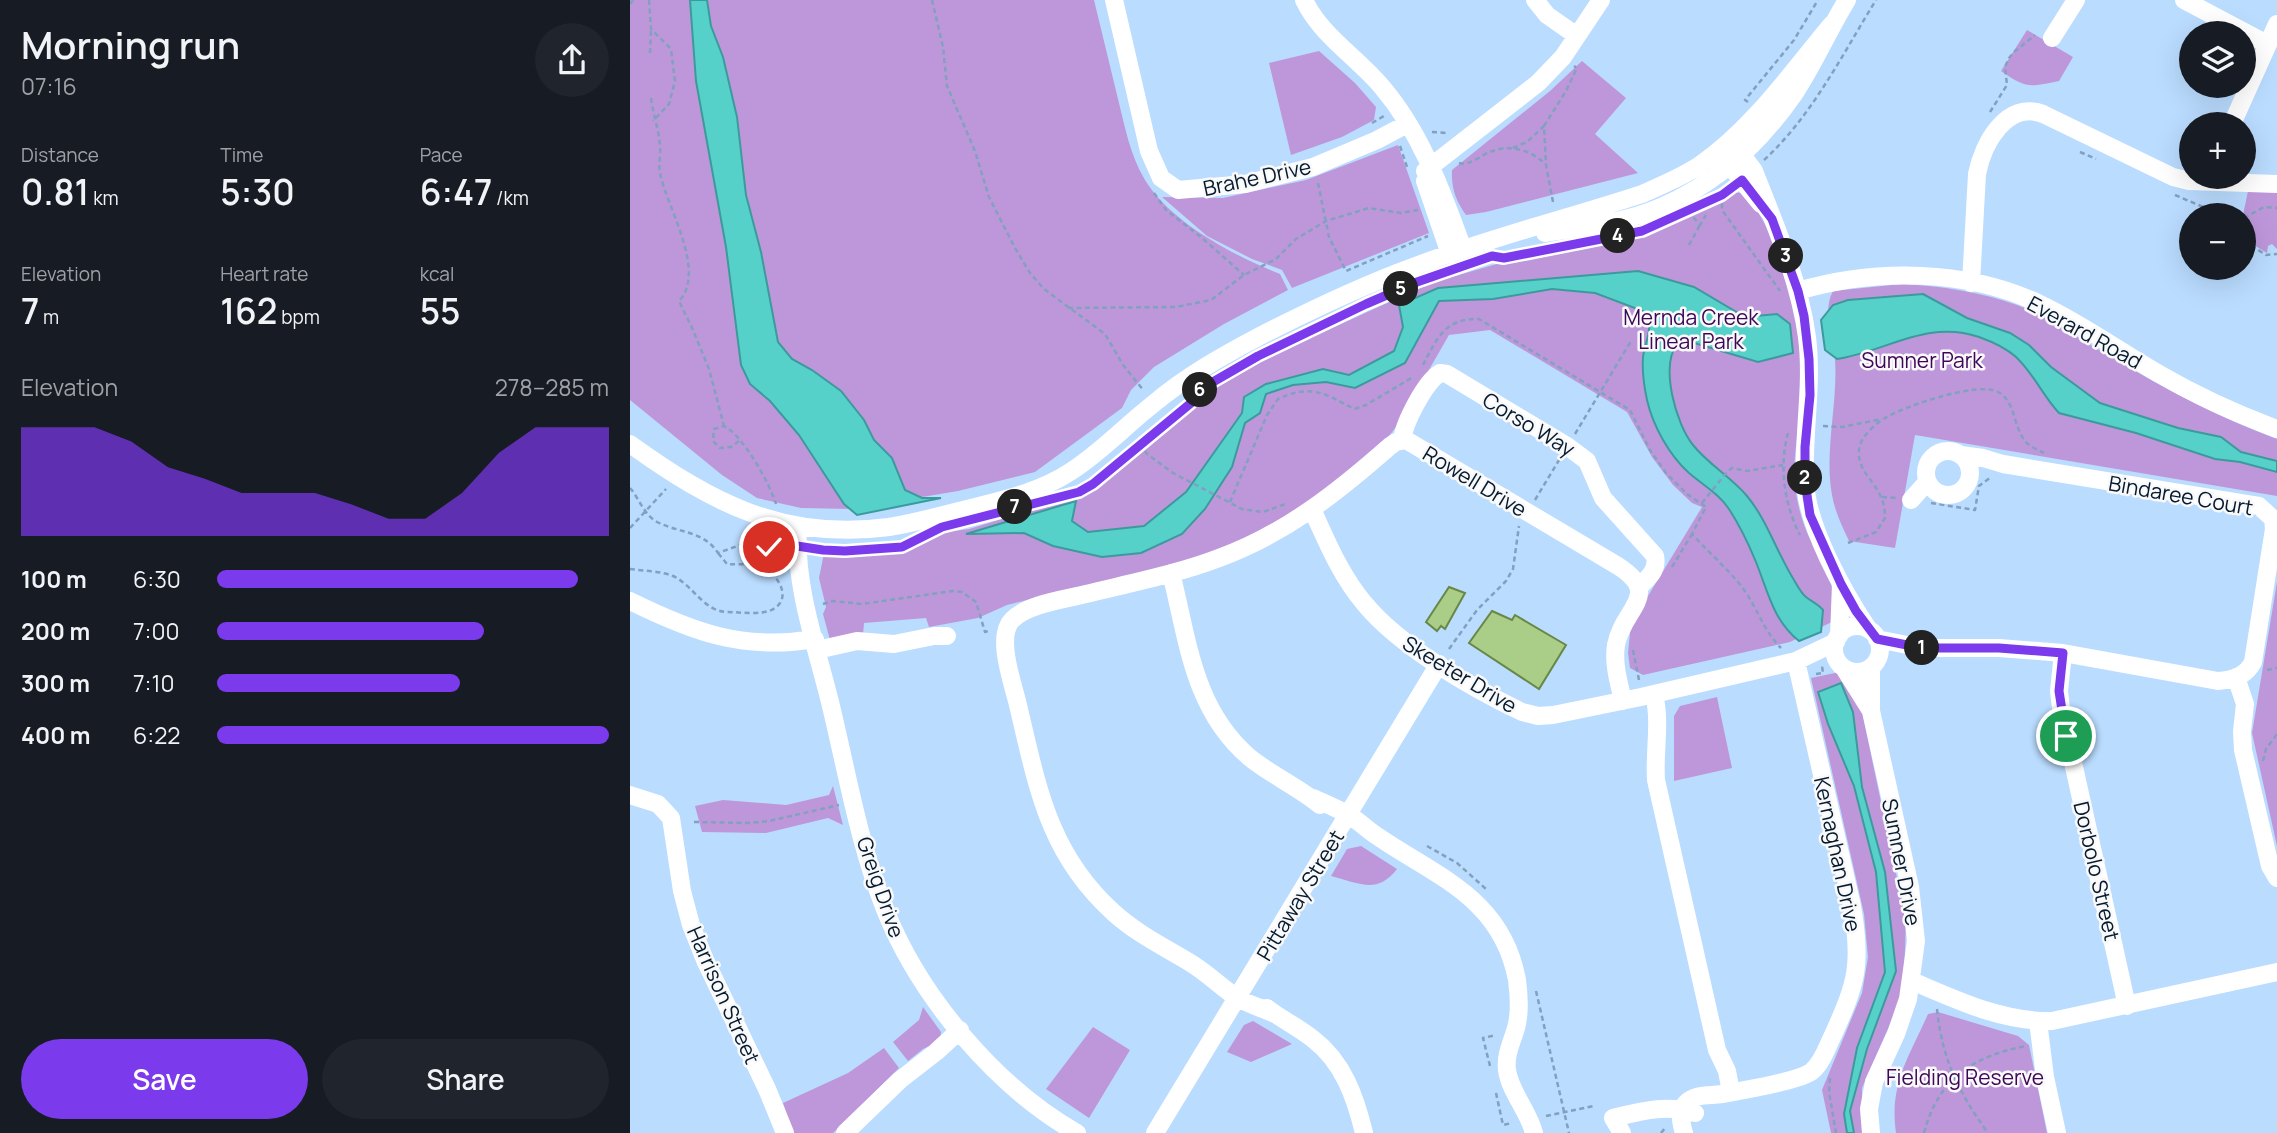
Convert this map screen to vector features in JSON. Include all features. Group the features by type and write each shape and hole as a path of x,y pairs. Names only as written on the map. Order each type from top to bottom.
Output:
{"street":[{"path":"1114,0 1149,151 1161,178"},
{"path":"1304,0 1312,16 1385,90 1456,252"},
{"path":"1535,0 1547,15 1577,36"},
{"path":"1421,170 1450,153 1538,83 1563,57 1601,0"},
{"path":"630,444 676,476 729,505 805,527 860,529 915,523 1018,496 1045,486 1090,459 1153,403 1216,359 1365,287 1456,252 1491,249 1632,217 1660,208 1685,195 1736,160 1773,122 1795,92 1847,0"},
{"path":"2052,38 2076,0"},
{"path":"2184,0 2267,44"},
{"path":"1491,249 1642,194 1698,166 1753,118 1832,24"},
{"path":"2237,112 2277,24"},
{"path":"1971,283 1979,160 2003,121 2016,112 2031,110 2043,114 2179,178"},
{"name":"Brahe Drive","path":"1161,178 1178,190 1245,184 1313,167 1400,128"},
{"path":"1724,146 1748,175 1772,219 1790,293 1804,316 1809,359 1805,447 1806,498 1818,536 1841,584 1873,634 1880,650 1873,664"},
{"path":"2256,182 2277,184"},
{"name":"Everard Road","path":"1790,293 1844,280 1897,275 1927,276 1971,283 2040,304 2189,391 2277,429"},
{"name":"Corso Way","path":"1402,440 1406,423 1428,386 1440,373 1447,374 1567,446 1587,461 1603,498 1655,556 1653,572 1640,586"},
{"name":"Rowell Drive","path":"1364,1133 1352,1092 1336,1061 1311,1037 1132,928 1114,913 1077,872 1061,849 1047,819 1038,790 1007,660 1005,633 1011,620 1044,604 1171,573 1247,548 1298,520 1348,483 1390,446 1402,440 1633,575 1640,586"},
{"name":"Bindaree Court","path":"1927,482 1926,468 1933,456 1947,450 1983,458 1998,470 2259,506 2273,519 2273,540 2243,672"},
{"path":"1961,454 1969,465 1969,479"},
{"path":"1911,500 1927,482 1936,492 1949,496 1962,490 1969,479 1987,466 1998,470"},
{"name":"Skeeter Drive","path":"1312,509 1339,565 1363,602 1401,639 1438,664 1522,712 1538,716 1563,713 1623,701 1646,690 1796,661 1842,666"},
{"name":"Greig Drive","path":"805,527 795,547 800,576 874,879 897,936 929,990 962,1033 996,1070 1037,1107 1077,1133"},
{"path":"1171,573 1196,675 1209,710 1235,744 1251,759 1313,799 1459,887 1492,922 1513,965 1519,1002 1517,1026 1506,1066 1512,1088 1526,1109 1534,1133"},
{"path":"1841,584 1834,650 1842,666 1857,672 1922,648"},
{"path":"1623,701 1615,654 1622,628 1639,597 1640,586"},
{"path":"630,601 669,620 715,637 771,642 857,641 894,644 947,636"},
{"path":"1837,639 1843,631 1856,627 1922,648 1999,648 2063,653 2218,681 2243,672 2243,750 2270,866 2277,877"},
{"name":"Skeeter Drive","path":"1796,661 1837,639"},
{"name":"Dorbolo Street","path":"2063,653 2059,691 2061,708 2127,1006"},
{"name":"Kernaghan Drive","path":"1688,1111 1726,1093 1798,1077 1813,1070 1825,1054 1855,981 1857,935 1852,906 1796,661"},
{"name":"Pittaway Street","path":"1158,1131 1438,664"},
{"name":"Sumner Drive","path":"1871,1133 1869,1110 1874,1082 1896,1034 1911,986 1916,941 1913,906 1871,711 1873,664"},
{"name":"Sumner Drive","path":"1842,666 1871,711"},
{"path":"1646,690 1657,734 1656,780 1717,1049 1717,1073 1726,1093"},
{"name":"Harrison Street","path":"630,795 658,804 668,813 674,828 682,891 691,925 785,1133"},
{"path":"1911,986 2009,1018 2055,1021 2277,972"},
{"path":"2038,1021 2039,1044 2057,1133"},
{"path":"845,1133 900,1080 962,1033"},
{"path":"1622,1133 1613,1118 1657,1108 1688,1111"},
{"path":"1684,1133 1680,1116 1688,1111"},
{"path":"1688,1111 1692,1133"}],"path":[{"path":"630,4 633,0"},
{"path":"649,0 652,29 650,53"},
{"path":"932,0 943,47 947,86 975,151 989,197 1030,273 1053,298 1105,334 1124,365"},
{"path":"1710,200 1722,195 1777,149 1810,107 1876,0"},
{"path":"652,29 671,49 675,81 669,104 653,121"},
{"path":"1987,116 2007,85 2005,67 2014,52 2033,36 2045,35 2052,38"},
{"path":"651,98 653,121 660,145 660,172 676,219 689,272 688,292 679,302 694,330 709,369 724,426"},
{"path":"1367,126 1384,115 1400,128 1421,170"},
{"path":"1450,153 1460,164 1465,164 1489,152 1527,142 1544,126"},
{"path":"1512,148 1531,153 1546,165"},
{"path":"2075,149 2096,159"},
{"path":"1313,167 1334,248 1346,271 1432,234"},
{"path":"1161,178 1152,190 1166,210 1244,275"},
{"path":"2173,194 2194,203"},
{"path":"1722,195 1721,210 1790,293"},
{"path":"2256,211 2264,207 2277,208"},
{"path":"1068,308 1176,307 1211,300 1244,275 1276,259 1296,239 1326,221 1368,208 1401,213 1422,208"},
{"path":"1686,212 1700,225"},
{"path":"1689,244 1706,215"},
{"path":"1491,249 1504,258 1544,249"},
{"path":"2256,249 2266,255 2277,254"},
{"path":"1422,367 1444,329 1467,319 1479,319 1630,410 1650,450 1666,473 1687,494 1706,507 1670,569"},
{"path":"1601,393 1631,341"},
{"path":"1230,502 1257,438 1278,399 1306,390 1326,393 1354,409 1366,405 1411,377 1417,377"},
{"path":"1055,498 1079,492 1093,484 1191,403 1199,390"},
{"path":"1808,424 1842,427 1885,418"},
{"path":"739,441 731,447 720,448 713,441 714,429 724,426 733,430 757,463 776,504 768,532 777,540 795,547"},
{"path":"1140,444 1147,454 1173,473 1252,512 1263,512 1288,503"},
{"path":"1702,503 1732,468 1747,471 1783,465"},
{"path":"1911,500 1975,510 1979,486 1998,470"},
{"path":"630,528 676,476"},
{"path":"630,488 654,521 704,537 713,544 727,564 751,564 762,566 769,571 778,579 782,589 780,604 759,613 719,611 701,601 675,577 630,569"},
{"path":"1692,534 1740,585 1753,603 1770,637 1781,648"},
{"path":"718,553 740,545 883,550 902,547 925,536"},
{"path":"1632,644 1646,690"},
{"path":"2243,672 2277,668"},
{"path":"2264,773 2266,749 2277,734"},
{"path":"694,822 769,821 854,801"},
{"path":"1418,841 1457,863 1489,892"},
{"path":"1534,985 1569,1133"},
{"path":"1492,1075 1483,1038 1498,1032"},
{"path":"1924,1133 1930,1110 1956,1076 1999,1053 2039,1044"},
{"path":"1830,1074 1829,1092 1836,1133"},
{"path":"1494,1087 1503,1125 1516,1122"},
{"path":"1563,1112 1594,1106"}],"green space":[{"path":"630,0 1094,0 1128,141 1145,180 1156,196 1187,224 1224,248 1280,274 1288,290 1224,324 1154,367 1131,390 1122,408 1035,472 958,491 851,509 801,508 757,498 722,475 630,400"},
{"path":"2027,30 2073,57 2059,81 2023,84 2001,71"},
{"path":"1319,51 1355,83 1376,107 1374,120 1342,137 1291,155 1269,63"},
{"path":"1582,61 1626,98 1595,134 1638,173 1466,215 1455,194 1452,170 1550,91"},
{"path":"1398,145 1429,233 1292,288 1282,270 1252,259 1207,236 1162,197 1223,198 1306,180"},
{"path":"2248,191 2277,192 2277,249 2272,244 2268,246 2267,253 2256,246 2256,203 2246,203"},
{"name":"Mernda Creek Linear Park","path":"1729,192 1744,193 1758,213 1771,236 1789,290 1800,347 1801,374 1794,473 1796,491 1805,527 1830,580 1834,621 1790,642 1643,675 1630,668 1628,653 1631,624 1702,507 1692,503 1673,485 1652,457 1627,412 1490,330 1449,335 1396,427 1378,450 1299,512 1217,553 1007,605 978,618 929,627 926,618 864,623 863,635 830,640 823,614 826,607 819,578 824,553 895,551 911,547 931,534 969,529 1071,498 1098,484 1206,393 1262,360 1431,283 1514,259 1619,240 1678,222"},
{"name":"Sumner Park","path":"1902,284 1975,293 2030,310 2214,413 2277,439 2277,496 1915,435 1895,548 1849,541 1835,507 1830,478 1835,359 1828,307 1833,291"},
{"path":"2277,582 2277,846 2252,733"},
{"path":"1839,673 1861,707 1906,921 1904,977 1897,1008 1862,1088 1862,1133 1831,1133 1822,1090 1862,993 1868,957 1864,914 1811,678"},
{"path":"1717,697 1732,768 1674,781 1674,716 1680,706"},
{"path":"833,786 843,825 828,818 766,833 702,832 695,806 723,800 786,805 829,795"},
{"path":"1361,846 1397,869 1382,882 1367,885 1331,876 1347,849"},
{"path":"923,1007 941,1032 940,1041 923,1049 908,1061 893,1042 919,1020"},
{"name":"Fielding Reserve","path":"1938,1012 2018,1036 2029,1045 2047,1133 1896,1133 1895,1100 1902,1071 1928,1014"},
{"path":"1253,1021 1292,1044 1251,1062 1227,1052 1244,1025"},
{"path":"1093,1027 1130,1050 1089,1118 1046,1089"},
{"path":"884,1048 899,1068 833,1133 793,1133 783,1103 848,1073"}],"shaded area":[{"path":"690,0 707,0 711,26 723,57 737,117 746,195 761,252 778,342 792,359 841,391 864,420 874,440 892,458 905,490 922,498 941,498 857,515 844,504 799,435 770,401 750,384 741,365 726,247 696,81"},
{"path":"1638,271 1694,287 1745,317 1777,314 1790,324 1793,353 1758,362 1691,342 1677,344 1672,354 1670,381 1676,410 1687,436 1699,452 1741,489 1754,505 1799,589 1823,610 1821,632 1799,641 1790,633 1772,605 1750,549 1729,509 1716,494 1682,466 1663,440 1650,410 1644,384 1643,357 1649,333 1647,316 1643,311 1595,293 1552,289 1493,299 1439,301 1405,363 1355,388 1326,382 1293,385 1266,394 1260,413 1245,423 1232,467 1205,509 1182,534 1141,553 1102,557 1053,546 1024,533 966,534 1076,501 1072,521 1088,532 1144,526 1186,492 1242,413 1244,397 1266,384 1323,369 1349,375 1394,351 1403,327 1399,305 1438,288"},
{"path":"1923,294 1967,318 2010,333 2029,345 2051,367 2100,403 2178,428 2221,437 2241,452 2277,461 2277,472 2240,462 2215,459 2136,433 2059,413 2016,357 1999,345 1979,337 1960,332 1924,334 1837,359 1825,350 1821,320 1833,305 1848,300"},
{"path":"1841,683 1853,712 1862,787 1885,872 1896,971 1867,1049 1850,1111 1854,1133 1847,1133 1844,1114 1857,1048 1885,972 1876,872 1854,786 1828,724 1818,692"}],"building":[{"path":"1449,587 1465,593 1445,629 1441,626 1437,631 1426,622"},
{"path":"1492,611 1512,620 1515,615 1566,645 1539,689 1469,643"}],"route":[{"path":"769,547 797,546 845,551 902,547 942,527 1079,492 1093,484 1191,403 1199,390 1258,356 1366,304 1417,282 1492,256 1504,258 1642,231 1722,195 1742,180 1772,219 1798,291 1809,359 1810,395 1805,447 1806,498 1818,536 1856,611 1877,639 1922,648 1999,648 2063,653 2059,691 2066,736"}]}
